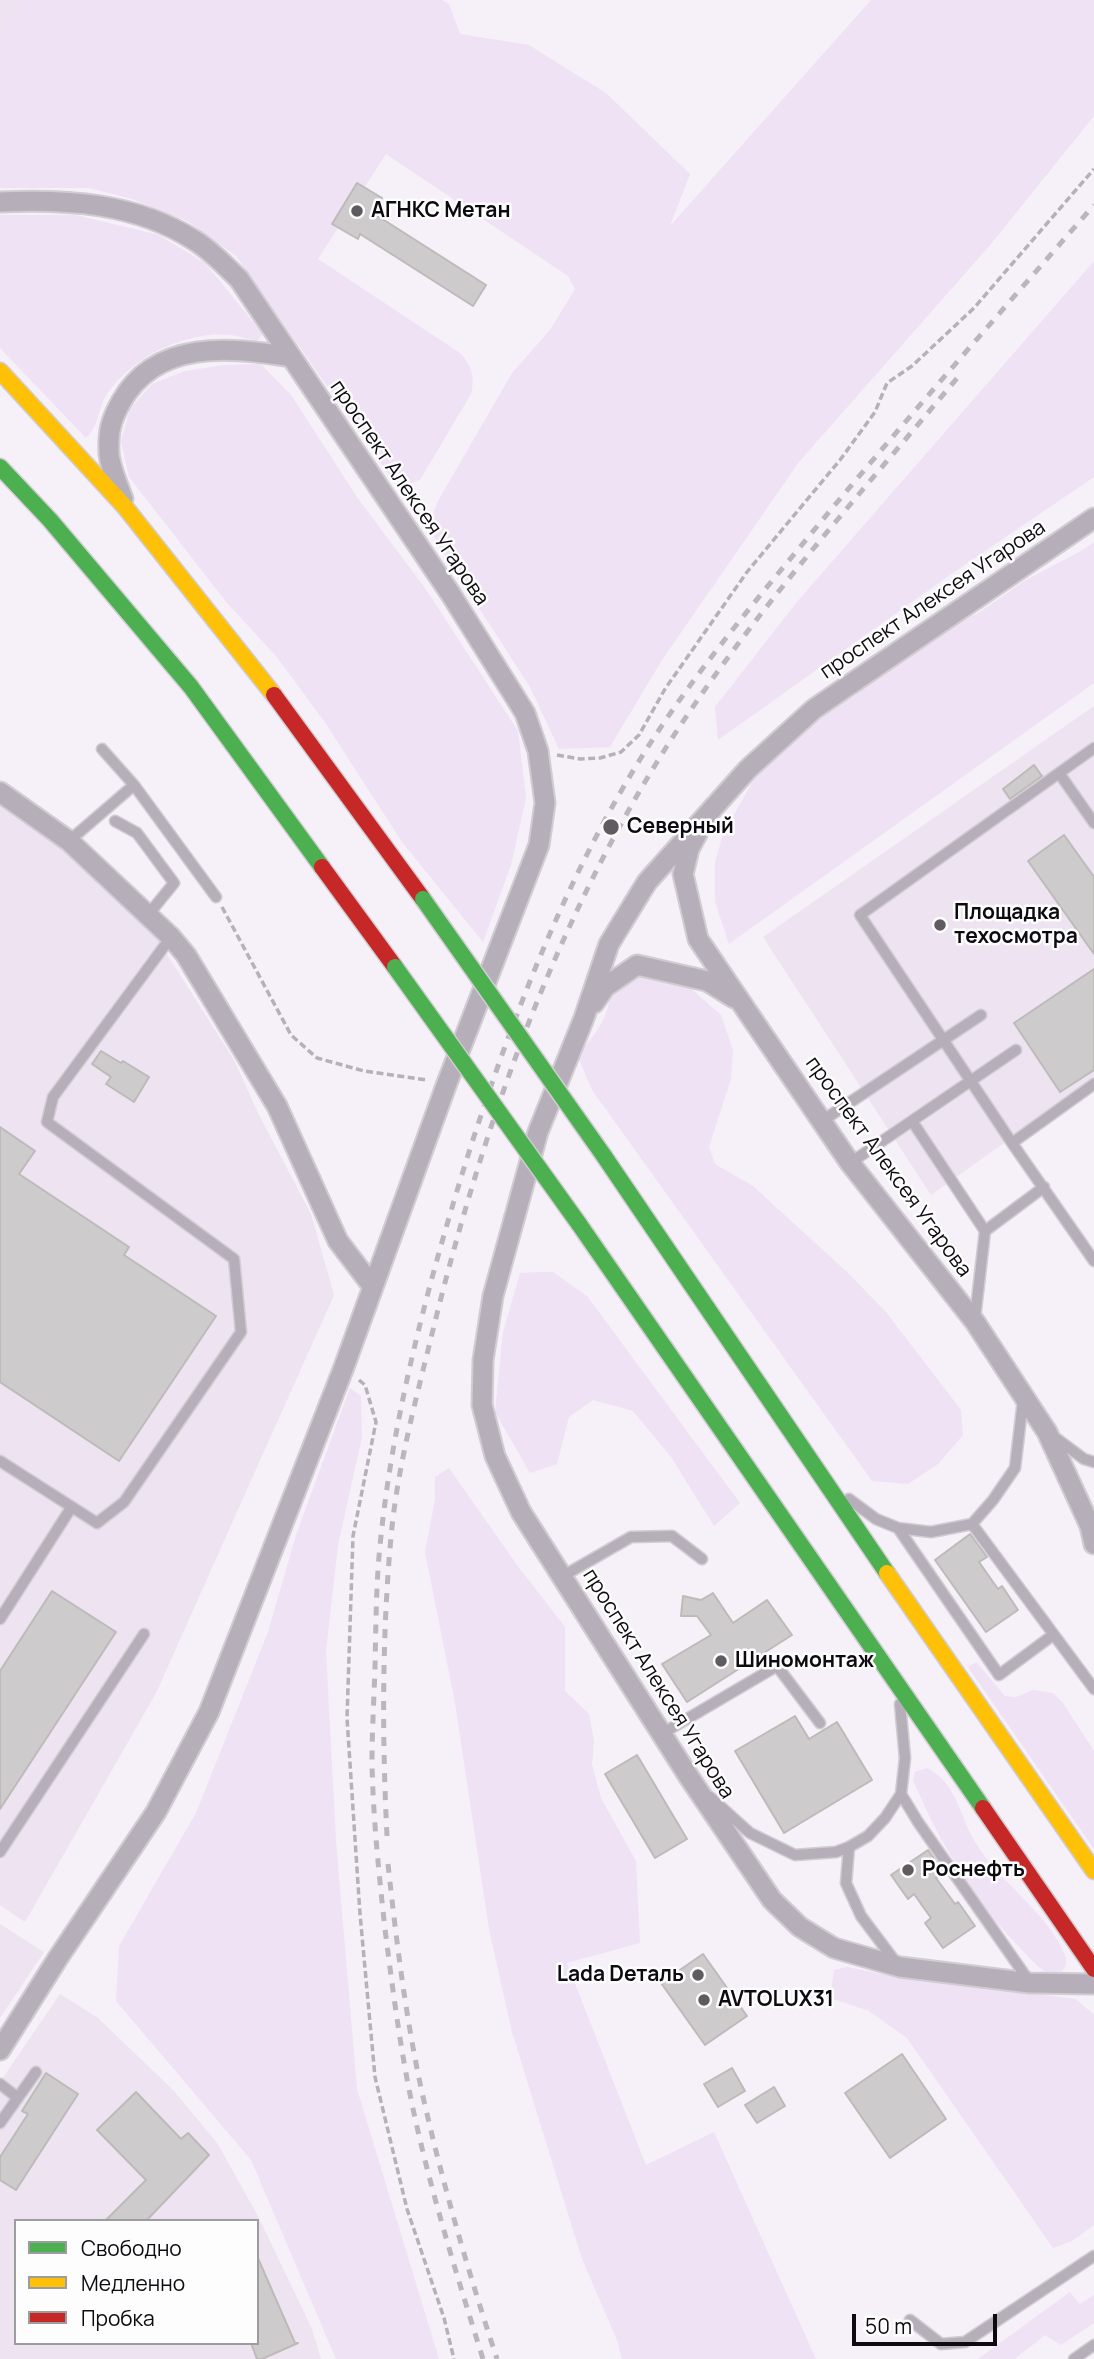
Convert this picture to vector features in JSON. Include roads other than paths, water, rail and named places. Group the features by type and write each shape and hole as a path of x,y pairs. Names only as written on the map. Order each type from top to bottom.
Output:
{"main road":[{"path":"0,370 125,507 260,675 424,899 604,1156 822,1479 1094,1871"},
{"path":"0,467 50,520 191,687 395,967 579,1224 1094,1969"}],"street":[{"name":"проспект Алексея Угарова","path":"0,202 84,202 144,215 195,240 239,279 525,712 538,751 545,803 539,845 447,1083 344,1367 209,1712 156,1812 0,2050"},
{"path":"125,507 109,455 110,422 130,385 153,368 180,355 228,349 291,357"},
{"name":"проспект Алексея Угарова","path":"1094,518 814,709 748,769 648,882 609,944 584,1018 538,1132 493,1296 483,1360 482,1405 495,1456 521,1512 689,1777 772,1900 800,1927 834,1948 900,1967 1031,1983 1094,1983"},
{"path":"0,792 69,841 171,937 220,1009 277,1106 338,1241 373,1287"},
{"name":"проспект Алексея Угарова","path":"710,811 689,849 683,874 698,939 850,1163 975,1322 1048,1432 1093,1530"},
{"name":"проспект Алексея Угарова","path":"584,1018 605,987 637,965 708,981 741,1003"}],"lane":[{"path":"1094,748 860,915 1094,1261"},
{"path":"102,749 134,785 216,897"},
{"path":"1059,773 1094,823"},
{"path":"69,841 134,785"},
{"path":"115,821 137,833 174,883 148,915"},
{"path":"0,1461 97,1523 124,1502 241,1332 234,1259 47,1122 53,1097 171,937"},
{"path":"822,1121 981,1015"},
{"path":"850,1163 1016,1050"},
{"path":"1012,1143 1094,1084"},
{"path":"912,1121 985,1231 975,1322"},
{"path":"985,1231 1044,1187"},
{"path":"822,1479 876,1519 898,1528 931,1532 972,1524 1015,1468 1024,1396"},
{"path":"1048,1432 1084,1459 1094,1462"},
{"path":"0,1619 72,1508"},
{"path":"972,1524 1094,1689"},
{"path":"898,1528 999,1675 1053,1635"},
{"path":"563,1576 631,1537 672,1536 702,1559"},
{"path":"0,1852 144,1634"},
{"path":"663,1733 777,1666 820,1723"},
{"path":"689,1777 750,1833 794,1855 836,1852 849,1847 868,1836 885,1818 901,1794 905,1758 899,1690"},
{"path":"901,1794 1031,1983"},
{"path":"849,1847 846,1883 861,1916 900,1967"},
{"path":"0,2123 36,2073"},
{"path":"0,2084 18,2098"},
{"path":"911,2319 941,2344 965,2342 1094,2256"},
{"path":"1074,2359 1094,2345"}],"railway":[{"path":"483,2359 438,2209 410,2094 385,1929 373,1783 377,1585 387,1488 405,1391 441,1245 487,1098 548,939 596,837 653,739 716,651 783,567 1094,205"},
{"path":"387,1836 384,1649 391,1537 402,1462 451,1261 473,1184 525,1032 589,885 667,746 770,603 958,377"},
{"path":"388,1864 404,1992 421,2087 451,2209 497,2359"}],"place":[{"name":"АГНКС Метан","path":"357,211"},
{"name":"Северный","path":"611,827"},
{"name":"Площадка техосмотра","path":"940,925"},
{"name":"Шиномонтаж","path":"721,1661"},
{"name":"Роснефть","path":"908,1870"},
{"name":"Lada Dеталь","path":"698,1975"},
{"name":"AVTOLUX31","path":"704,2000"}]}
